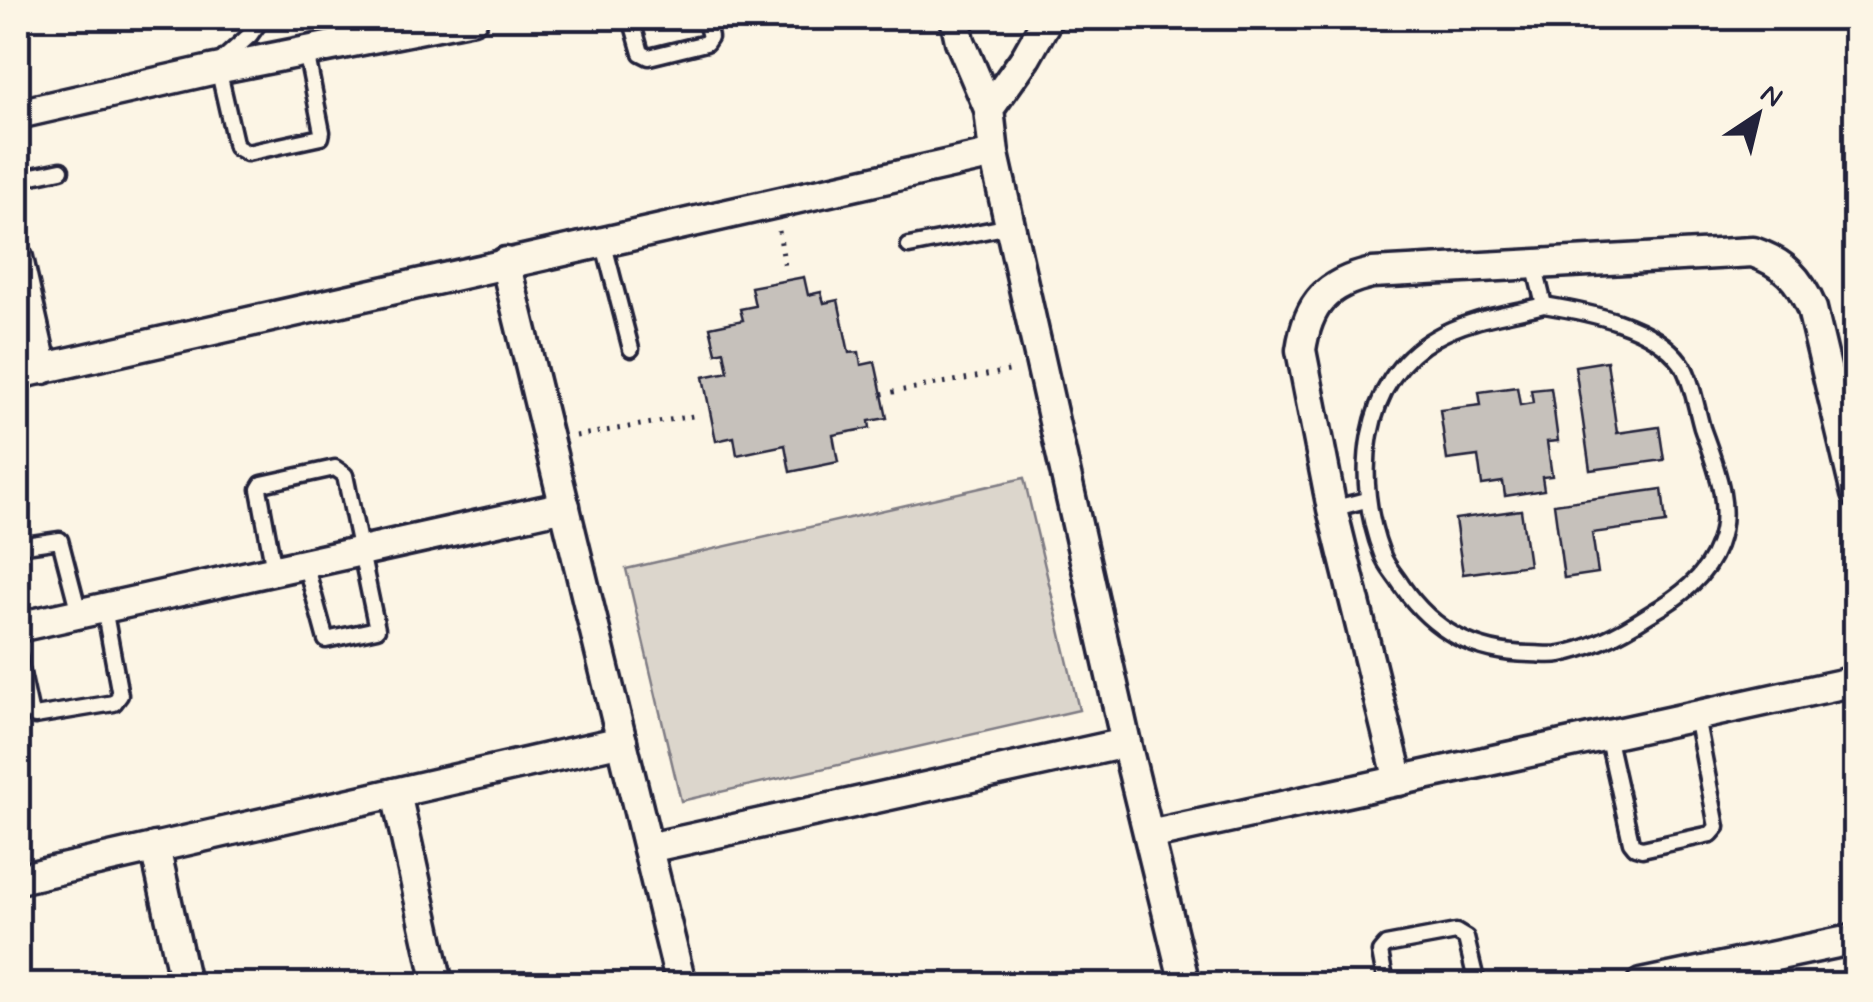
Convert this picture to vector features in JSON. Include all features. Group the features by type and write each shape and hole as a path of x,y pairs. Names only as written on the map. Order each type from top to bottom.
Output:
{"street":[{"path":"18,114 214,69 473,18"},
{"path":"956,18 960,41 989,109 994,154 1041,365 1185,984"},
{"path":"989,109 1048,18"},
{"path":"18,258 30,371 994,154"},
{"path":"1399,780 1332,509 1301,350 1304,327 1314,306 1330,289 1350,278 1372,273 1753,252 1773,259 1791,272 1812,309 1856,494"},
{"path":"505,262 681,984"},
{"path":"18,627 565,506"},
{"path":"1149,835 1856,681"},
{"path":"18,878 622,741"},
{"path":"648,848 1126,743"},
{"path":"396,793 438,984"},
{"path":"155,848 185,984"},
{"path":"1641,984 1731,975 1856,938"}],"lane":[{"path":"262,18 214,69 236,147 247,154 320,136 306,51"},
{"path":"631,18 641,52 650,57 706,43 710,36 705,18"},
{"path":"18,179 61,170"},
{"path":"909,246 1010,226"},
{"path":"603,240 631,349"},
{"path":"1534,264 1544,305"},
{"path":"1544,305 1617,320 1652,338 1681,363 1719,478 1724,511 1718,545 1702,574 1678,598 1625,630 1560,654 1499,654 1455,637 1417,608 1383,558 1366,500 1367,442 1382,393 1404,362 1434,338 1468,323 1544,305"},
{"path":"274,570 259,488 265,481 341,470 378,627 375,632 326,640 305,564"},
{"path":"1332,509 1366,500"},
{"path":"18,546 60,540 91,611 120,695 114,703 34,716 18,655"},
{"path":"1607,736 1635,847 1642,849 1711,834 1717,827 1696,716"},
{"path":"1386,984 1380,952 1386,945 1456,932 1466,938 1477,984"}],"path":[{"path":"774,204 785,268"},
{"path":"882,394 1041,365"},
{"path":"548,440 693,416"}],"shaded area":[{"path":"1024,478 1079,710 681,801 626,569"}],"building":[{"path":"804,277 808,295 821,292 824,303 838,300 849,353 859,352 861,365 875,362 887,418 869,421 870,428 833,435 838,462 790,472 785,445 737,455 734,437 716,441 703,377 728,372 724,351 716,353 710,327 743,320 740,309 755,306 751,287"},
{"path":"1607,361 1617,433 1659,427 1664,460 1590,470 1575,366"},
{"path":"1517,387 1520,405 1533,403 1531,390 1551,388 1558,441 1547,442 1552,476 1542,477 1544,490 1505,496 1503,482 1482,485 1478,456 1447,460 1440,410 1481,405 1479,392"},
{"path":"1662,489 1666,523 1592,533 1598,573 1564,578 1554,504"},
{"path":"1521,510 1529,565 1463,574 1455,519"}]}
